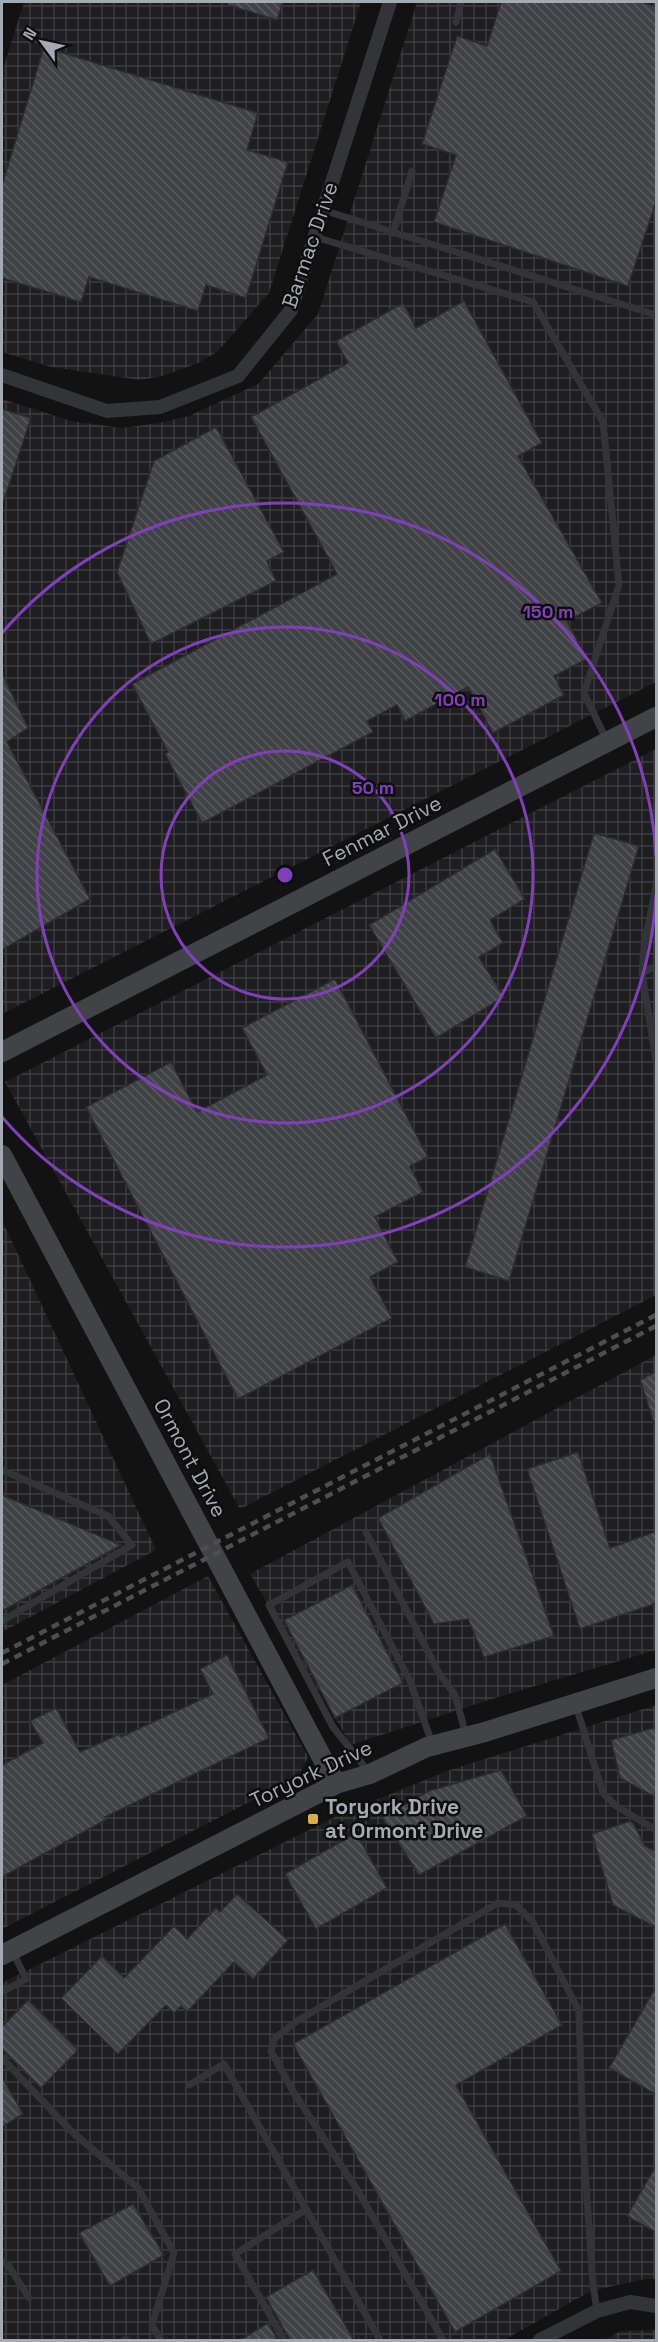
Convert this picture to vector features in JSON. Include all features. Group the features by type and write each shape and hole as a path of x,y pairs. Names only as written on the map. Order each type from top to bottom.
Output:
{"street":[{"name":"Barmac Drive","path":"2,375 107,411 160,407 238,376 291,310 390,2"},
{"name":"Fenmar Drive","path":"2,1052 657,717"},
{"name":"Ormont Drive","path":"2,1155 336,1784"},
{"name":"Toryork Drive","path":"7,1952 336,1784 370,1774 433,1746 657,1678"},
{"path":"540,2340 597,2311 630,2302 657,2307"}],"lane":[{"path":"456,22 461,2"},
{"path":"393,233 412,171"},
{"path":"323,210 657,315"},
{"path":"315,237 533,302 557,342 603,422 619,585 584,693 608,742"},
{"path":"657,886 644,947 642,973 657,1061"},
{"path":"642,973 657,966"},
{"path":"2,1470 108,1516 132,1545 2,1620"},
{"path":"366,1532 439,1673 455,1695 467,1737"},
{"path":"370,1774 333,1726 269,1605 348,1562 410,1681 433,1746"},
{"path":"576,1704 603,1793 616,1806 657,1830"},
{"path":"443,2340 358,2191 294,2094 271,2051 275,2038 297,2021 498,1903 516,1905 533,1922 579,2011 583,2141 597,2311"},
{"path":"2,1992 26,1979 7,1952"},
{"path":"2,2058 70,2130 138,2188 174,2253 152,2325 160,2340"},
{"path":"189,2085 224,2064 380,2340"},
{"path":"284,2340 235,2254 305,2210"},
{"path":"2,2261 9,2266 29,2298"}],"shaded area":[{"path":"24,2 361,2 269,293 217,352 198,363 163,376 140,380 51,367 2,352 2,72"},
{"path":"417,2 656,2 656,682 2,1014 2,399 71,421 122,428 189,416 258,384 318,314"},
{"path":"656,749 656,1295 240,1509 5,1082"},
{"path":"2,1220 156,1550 2,1632"},
{"path":"656,1355 656,1650 498,1697 351,1745 250,1574"},
{"path":"208,1576 308,1757 298,1777 2,1929 2,1685"},
{"path":"656,1705 656,2279 645,2279 591,2291 504,2340 2,2340 2,1983 341,1814 450,1770"},
{"path":"656,2330 656,2340 604,2340 621,2331"}],"building":[{"path":"228,2 283,2 277,20 228,5"},
{"path":"501,2 641,2 657,7 657,199 628,286 434,222 456,155 422,144 457,36 487,46"},
{"path":"44,47 258,113 247,150 288,162 246,298 206,285 198,311 89,277 81,302 2,278 2,185"},
{"path":"464,301 542,443 518,456 602,603 567,621 587,659 554,676 564,695 493,733 468,687 405,721 397,705 367,721 373,732 202,823 165,754 168,752 132,684 337,574 251,417 348,363 336,341 403,303 416,328"},
{"path":"2,409 31,418 4,500 2,500"},
{"path":"216,427 284,552 267,561 276,581 151,644 117,572 154,461"},
{"path":"2,673 28,728 7,742 90,899 2,950"},
{"path":"594,833 639,846 509,1281 465,1267"},
{"path":"495,849 525,899 490,920 503,943 479,957 504,997 436,1038 369,925"},
{"path":"335,979 428,1157 410,1166 423,1192 375,1217 398,1262 370,1277 392,1318 238,1399 86,1107 171,1062 197,1112 267,1075 242,1028"},
{"path":"657,1371 657,1422 654,1423 640,1380"},
{"path":"578,1452 610,1548 657,1531 657,1603 580,1629 527,1469"},
{"path":"490,1454 554,1636 484,1657 468,1619 434,1624 378,1518"},
{"path":"2,1495 121,1545 2,1611"},
{"path":"352,1585 403,1683 335,1718 284,1620"},
{"path":"227,1655 269,1738 105,1817 107,1819 2,1877 2,1765 43,1743 30,1721 56,1708 80,1752 120,1734 121,1737 213,1694 200,1669"},
{"path":"657,1727 657,1798 620,1778 611,1740"},
{"path":"501,1770 527,1816 419,1875 382,1817 429,1791"},
{"path":"630,1821 645,1846 657,1852 657,1928 613,1905 592,1834"},
{"path":"356,1833 387,1888 316,1929 285,1874"},
{"path":"237,1894 288,1940 253,1979 234,1962 187,2012 181,2006 174,2013 166,2005 118,2054 61,1998 102,1956 124,1978 174,1926 187,1939 216,1908 220,1912"},
{"path":"505,1924 562,2025 456,2085 561,2271 455,2332 293,2044"},
{"path":"657,1985 657,2095 609,2068"},
{"path":"28,2000 78,2050 41,2088 2,2049 2,2027"},
{"path":"2,2077 23,2114 2,2127"},
{"path":"657,2164 657,2233 627,2216"},
{"path":"133,2204 164,2255 110,2286 79,2233"},
{"path":"313,2270 354,2340 290,2340 266,2297"},
{"path":"268,2323 278,2340 240,2340"}],"railway":[{"path":"2,1653 656,1315"},
{"path":"2,1664 656,1326"}],"place":[{"name":"Toryork Drive at Ormont Drive","path":"313,1819"}]}
